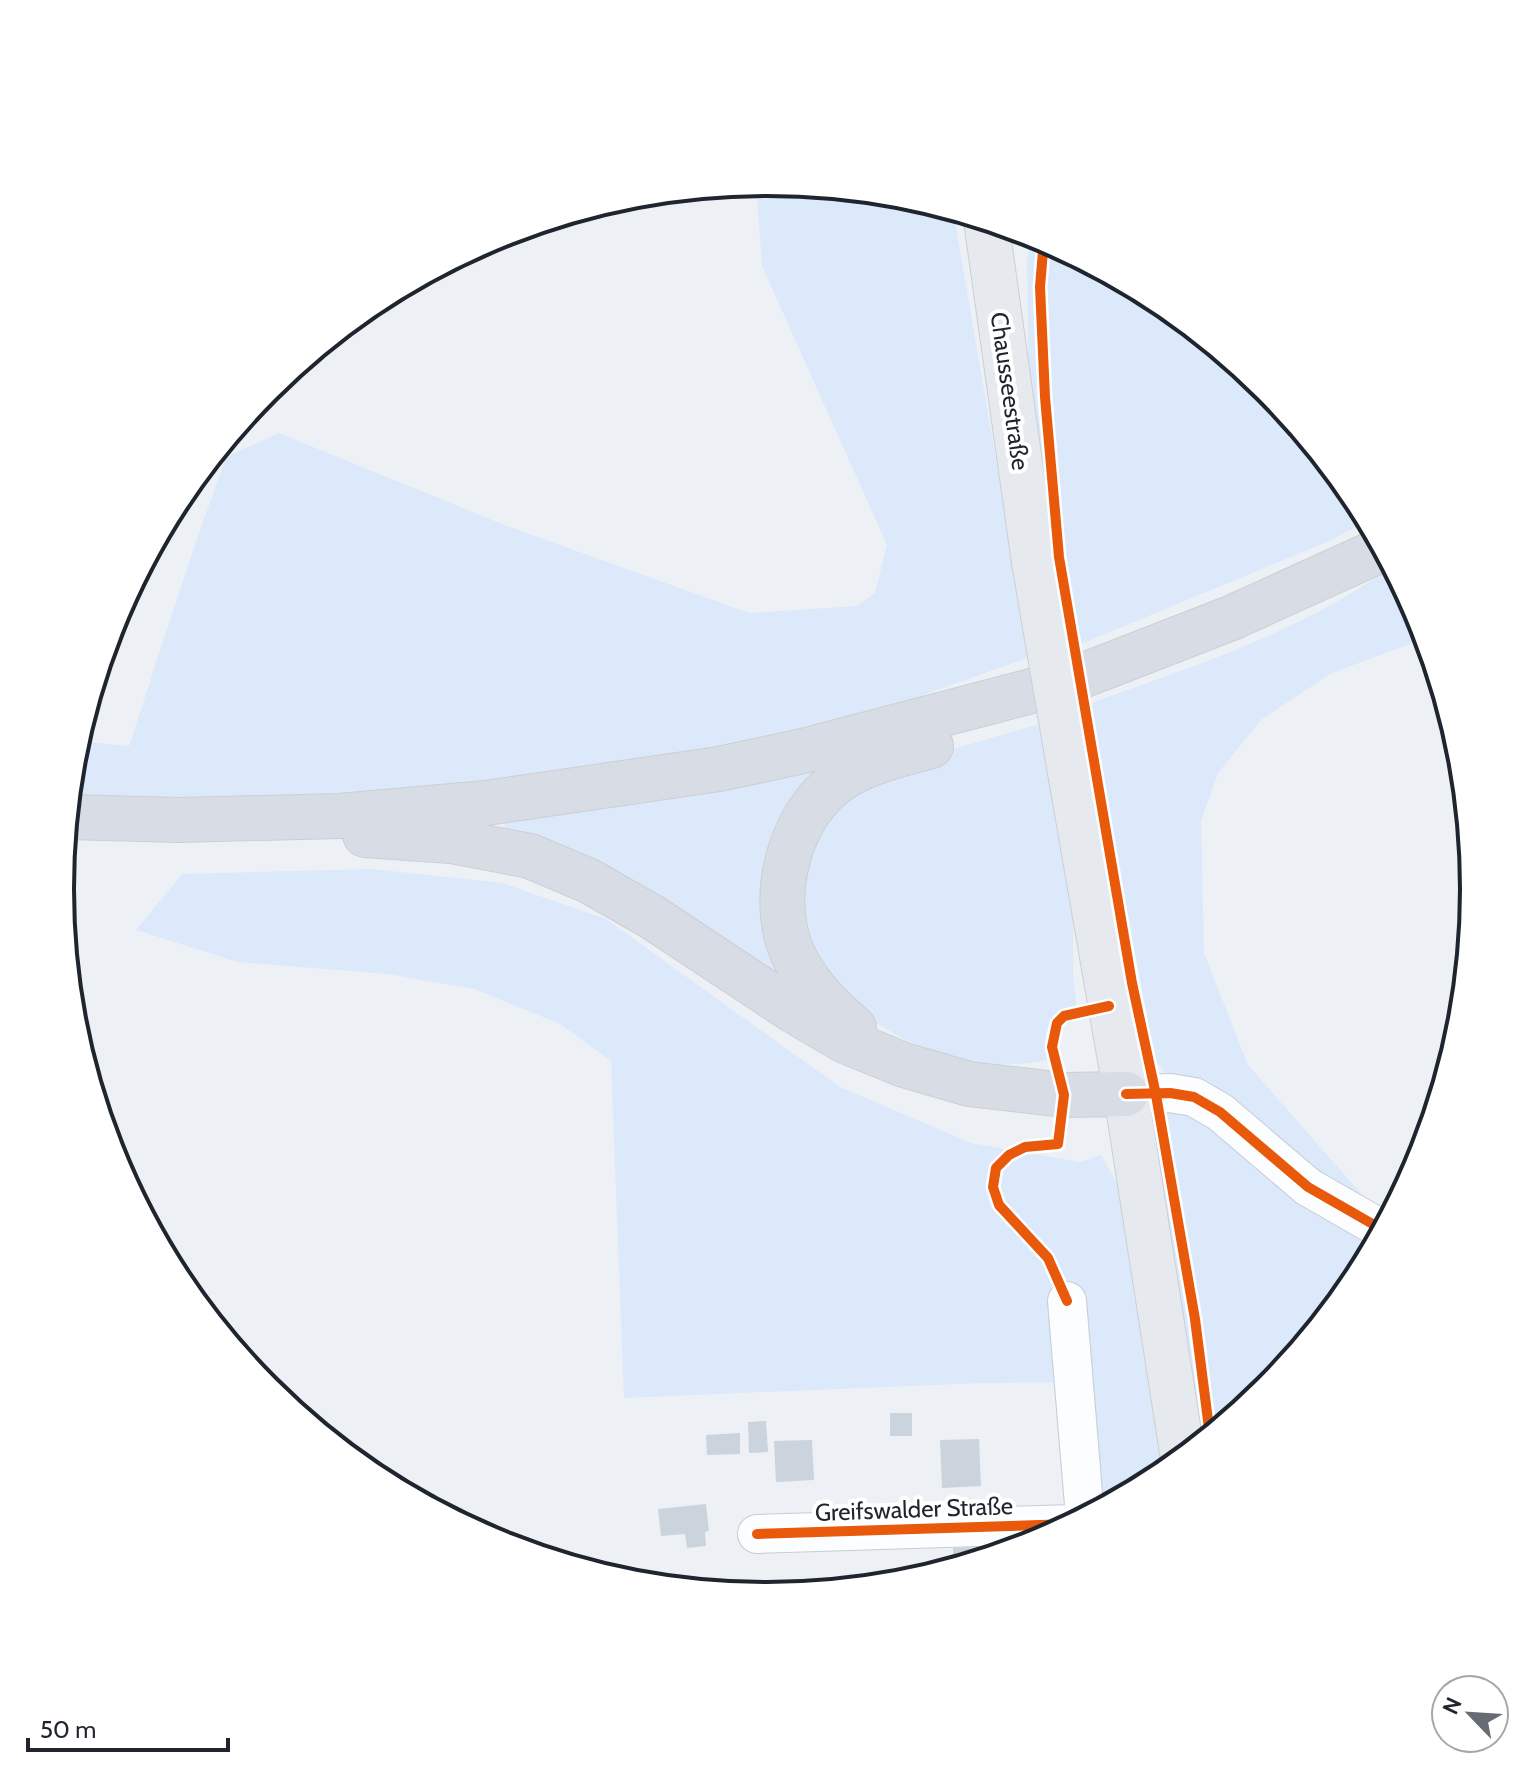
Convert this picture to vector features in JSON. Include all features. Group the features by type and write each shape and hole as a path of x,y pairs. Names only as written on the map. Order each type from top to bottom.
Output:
{"highway":[{"path":"1231,618 1289,569 1362,534"},
{"path":"179,820 340,816 486,803 618,786 803,751 1069,681 1231,618 1373,553"},
{"path":"904,1065 860,1034 820,998 792,952 783,917 783,880 799,829 822,795 844,777 884,759 965,736 1034,690"},
{"path":"78,817 179,820 451,841 530,856 589,881 652,917 845,1041 904,1065 969,1084 1064,1095 1126,1094"}],"main road":[{"name":"Chausseestraße","path":"988,232 1034,562 1126,1094 1181,1445"}],"street":[{"path":"1126,1094 1170,1093 1194,1097 1220,1112 1308,1187 1373,1224"},
{"path":"1067,1301 1084,1505"},
{"name":"Greifswalder Straße","path":"757,1534 1041,1525"}],"shaded area":[{"path":"757,196 857,202 902,209 955,223 1030,657 926,694 877,718 750,747 371,799 80,801 90,742 129,746 226,457 279,433 502,524 749,613 857,606 875,593 887,545 762,266"},
{"path":"1029,248 1039,252 1040,357 1056,558 1050,559 1029,419"},
{"path":"1048,256 1114,289 1189,339 1257,399 1288,432 1317,467 1357,527 1327,542 1081,644 1064,556 1045,288"},
{"path":"1383,572 1414,642 1332,673 1262,719 1218,773 1201,821 1204,953 1248,1065 1372,1206 1381,1211 1343,1274 1288,1346 1257,1379 1197,1432 1149,1135 1167,1128 1164,1117 1172,1108 1178,1079 1163,1071 1155,1059 1100,767 1091,703 1208,661 1284,629"},
{"path":"1042,723 1073,901 1073,974 1077,1010 1053,1020 1049,1026 1046,1049 1049,1059 1021,1064 992,1064 934,1052 881,1026 813,971 801,933 793,887 828,802 937,754"},
{"path":"812,765 820,784 791,976 775,986 505,839 505,816"},
{"path":"372,869 502,883 606,919 840,1087 971,1143 1080,1162 1101,1155 1116,1181 1128,1218 1167,1455 1099,1497 1088,1382 981,1383 624,1398 611,1061 560,1024 474,989 388,974 238,962 136,930 182,874"}],"building":[{"path":"890,1413 912,1413 912,1436 890,1436"},
{"path":"766,1421 768,1452 749,1453 748,1422"},
{"path":"740,1433 740,1454 707,1455 706,1435"},
{"path":"979,1439 981,1486 942,1488 940,1440"},
{"path":"812,1440 814,1480 776,1482 774,1441"},
{"path":"706,1504 709,1531 705,1532 706,1546 687,1548 685,1534 661,1536 658,1509"},
{"path":"983,1547 953,1556 953,1548"}],"cycle path":[{"path":"1043,254 1040,287 1045,397 1059,557 1132,983 1156,1095 1195,1319 1208,1423"},
{"path":"1067,1301 1048,1258 999,1205 993,1187 996,1168 1009,1155 1025,1147 1058,1144 1064,1095 1052,1047 1057,1023 1064,1016 1109,1006"},
{"path":"1126,1094 1170,1093 1194,1097 1220,1112 1308,1187 1373,1224"},
{"path":"757,1534 1041,1525"}]}
